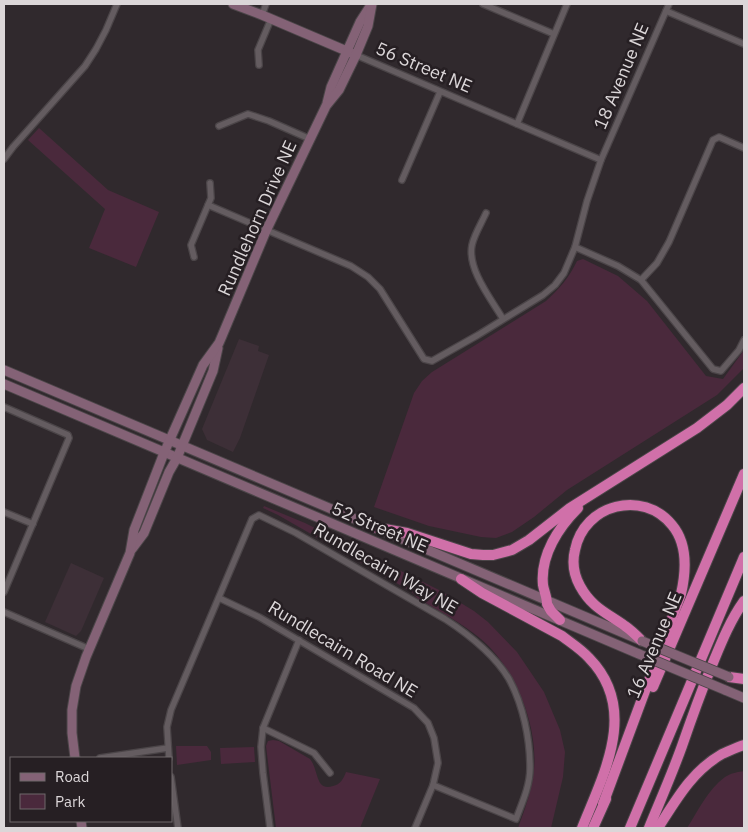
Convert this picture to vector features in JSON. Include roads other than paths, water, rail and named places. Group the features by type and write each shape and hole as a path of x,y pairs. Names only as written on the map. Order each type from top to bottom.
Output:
{"highway":[{"path":"373,527 407,533 471,554 493,555 512,550 570,508 697,428 727,405 744,388"},
{"name":"16 Avenue NE","path":"593,828 744,474"},
{"path":"560,620 547,604 543,585 548,552 564,523 591,495"},
{"path":"604,804 681,594 685,573 682,544 673,526 666,519 641,506 614,506 598,515 584,528 576,545 573,565 579,584 589,599 604,612 626,626 642,641"},
{"path":"630,828 744,557"},
{"path":"461,579 482,593 562,636 590,658 608,686 616,718 615,727 607,763 582,828"},
{"path":"649,828 717,651 727,628 744,601"},
{"path":"729,677 744,679"},
{"path":"658,828 690,780 699,771 717,757 744,744"}],"main road":[{"name":"56 Street NE","path":"233,4 351,54"},
{"name":"Rundlehorn Drive NE","path":"75,757 72,710 76,686 89,649 130,553 144,533 169,472 177,458 213,371 219,343 266,231 326,106 331,87 351,54 360,22 372,4"},
{"name":"Rundlehorn Drive NE","path":"130,553 134,530 164,453 203,365 219,343"},
{"name":"52 Street NE","path":"4,370 744,684"},
{"name":"52 Street NE","path":"4,384 744,698"}],"street":[{"path":"4,159 85,66 106,30 117,4"},
{"path":"262,15 266,4"},
{"path":"483,4 554,34"},
{"path":"517,124 567,4"},
{"name":"18 Avenue NE","path":"208,205 351,266 368,277 380,289 424,359 432,361 543,295 555,285 564,273 575,247 601,160 669,4"},
{"path":"666,11 744,44"},
{"path":"259,65 258,50 271,19"},
{"name":"56 Street NE","path":"351,54 601,160"},
{"path":"402,180 440,92"},
{"path":"219,126 248,114 310,139"},
{"path":"641,280 657,263 669,242 713,140 718,137 744,148"},
{"path":"194,257 191,245 211,198 210,182"},
{"path":"486,213 472,245 471,260 479,279 503,319"},
{"path":"575,247 618,266 641,280 713,369 721,371 739,350 744,340"},
{"path":"4,406 68,434 70,438 4,592"},
{"path":"4,512 33,524"},
{"name":"Rundlecairn Way NE","path":"169,757 167,727 171,710 252,519 259,515 296,533 467,633 491,656 508,678 521,708 528,738 530,769 524,799 516,819 433,785"},
{"name":"Rundlecairn Road NE","path":"219,598 259,617 414,708 428,723 434,738 438,763 433,785 415,828"},
{"path":"4,612 89,649"},
{"path":"270,828 261,747 264,728 299,640"},
{"path":"264,728 314,753 330,773"},
{"path":"107,757 168,748"},
{"path":"172,784 178,828"}]}
